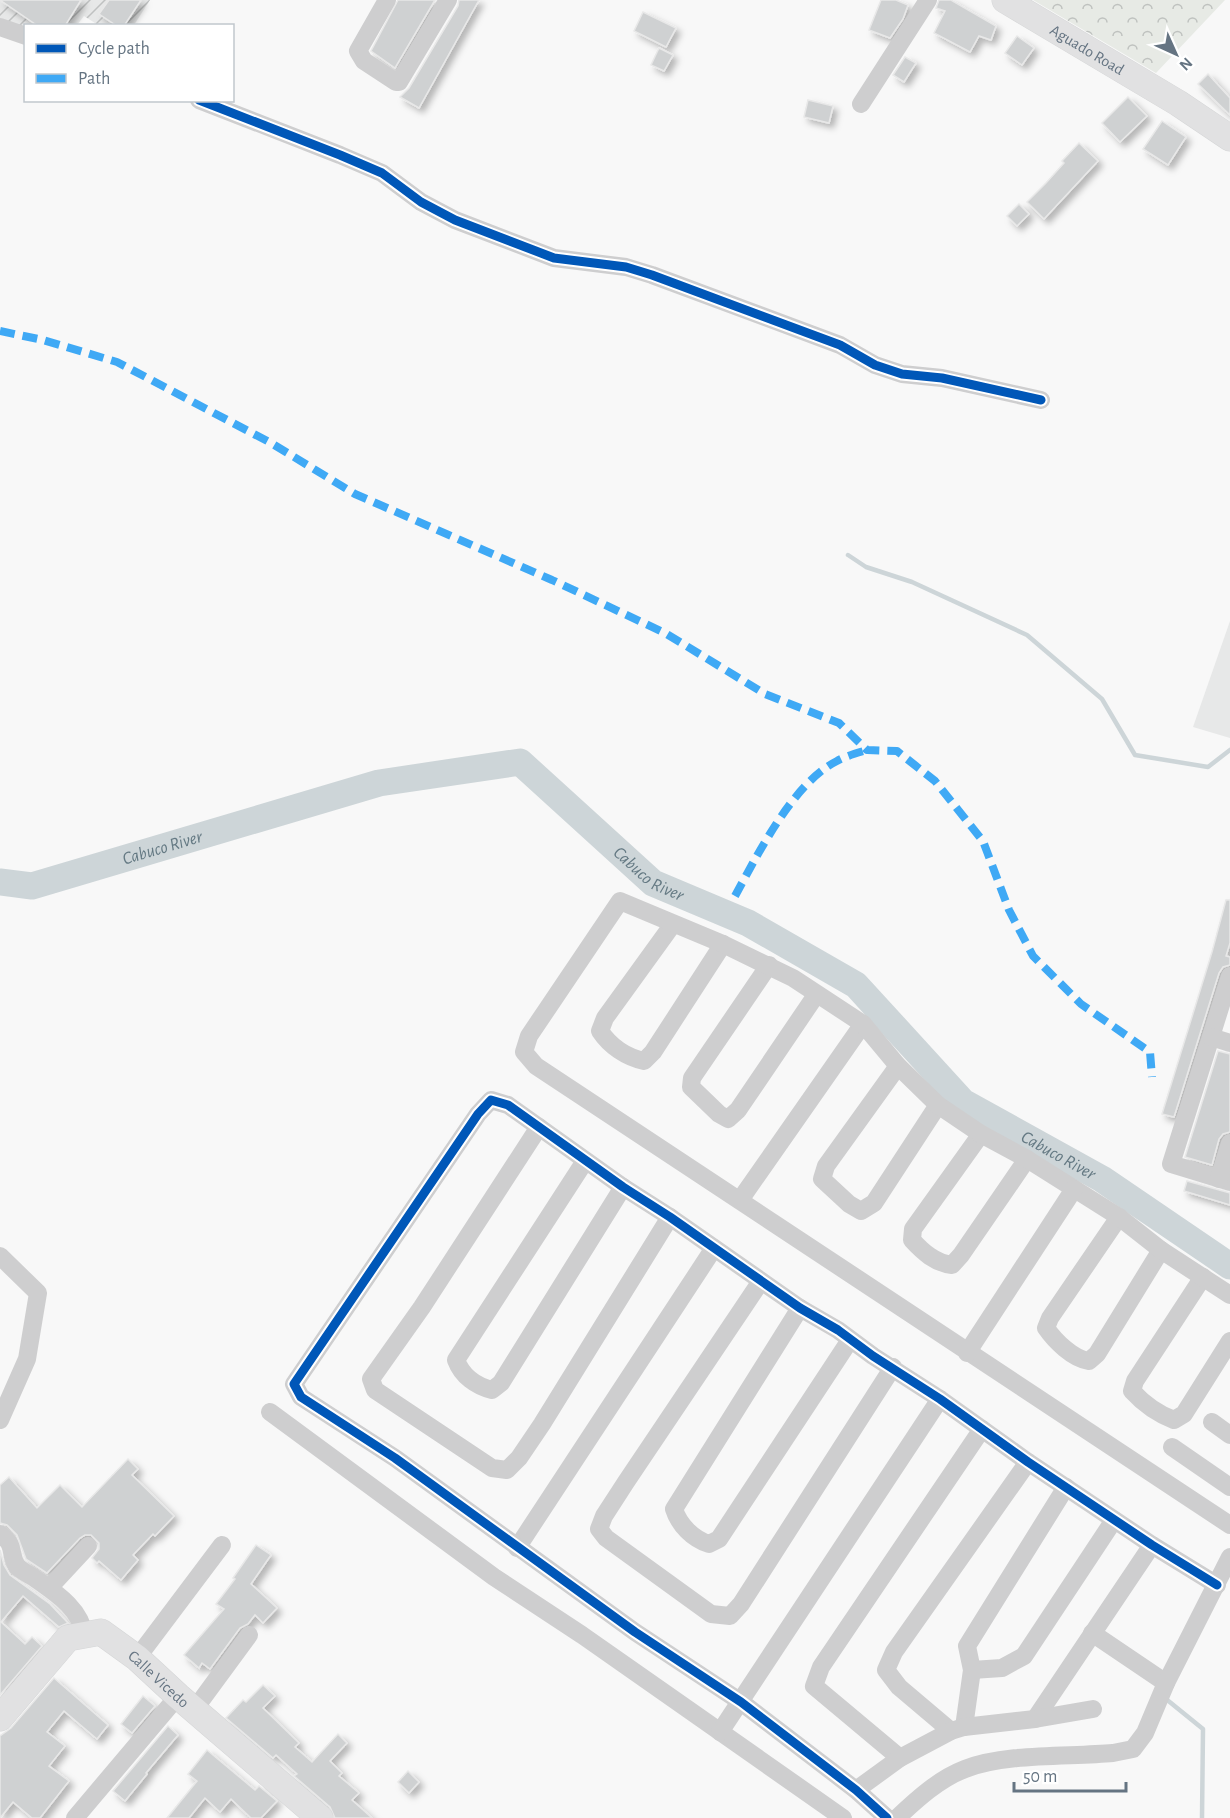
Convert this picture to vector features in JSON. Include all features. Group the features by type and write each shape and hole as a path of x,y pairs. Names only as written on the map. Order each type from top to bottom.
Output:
{"street":[{"path":"387,0 358,51 364,61 396,82 399,82 448,0"},
{"path":"861,104 928,0"},
{"name":"Aguado Road","path":"1005,0 1178,103 1230,138"},
{"path":"0,27 24,35"},
{"path":"204,102 382,173 421,202 455,220 554,258 626,267 652,275 840,345 875,365 902,374 942,378 1041,400"},
{"path":"1230,1295 1161,1250 1119,1217 1027,1159 981,1134 938,1105 898,1066 862,1024 794,978 723,944 620,901 529,1036 524,1052 536,1066 1230,1526"},
{"path":"673,924 605,1018 600,1031 606,1040 631,1058 644,1061 653,1052 723,944"},
{"path":"769,965 692,1078 691,1087 719,1114 728,1119 738,1110 816,995"},
{"path":"1230,976 1171,1164 1224,1180 1230,1143"},
{"path":"740,1200 862,1024"},
{"path":"1211,1037 1230,1043"},
{"path":"898,1066 826,1166 822,1179 831,1189 861,1211 874,1203 938,1105"},
{"path":"887,1818 856,1790 741,1702 635,1632 395,1458 301,1397 294,1384 478,1114 490,1100 508,1105 585,1161 800,1308 816,1316 893,1367 1114,1520 1217,1584"},
{"path":"539,1127 422,1307 371,1379 375,1390 492,1468 507,1470 519,1458 542,1424 670,1217"},
{"path":"981,1134 913,1229 912,1240 940,1263 952,1265 961,1255 1027,1159"},
{"path":"585,1161 456,1360 460,1371 480,1387 492,1390 501,1383 623,1187"},
{"path":"967,1353 1074,1189"},
{"path":"1119,1217 1050,1318 1046,1328 1052,1337 1081,1360 1089,1360 1097,1354 1161,1250"},
{"path":"518,1548 714,1248"},
{"path":"0,1256 38,1293 27,1359 0,1420"},
{"path":"1203,1277 1135,1381 1132,1391 1164,1416 1174,1420 1184,1414 1230,1341"},
{"path":"761,1281 626,1482 599,1528 606,1538 711,1614 730,1616 741,1604 893,1367"},
{"path":"800,1308 674,1509 678,1520 699,1541 709,1544 719,1539 850,1340"},
{"path":"720,1732 940,1399"},
{"path":"270,1412 494,1576 843,1818"},
{"path":"1212,1422 1230,1435"},
{"path":"900,1758 814,1686 820,1667 982,1429"},
{"path":"1172,1447 1230,1487"},
{"path":"958,1729 899,1687 886,1670 894,1652 1028,1462"},
{"path":"958,1729 972,1670 967,1646 1066,1487"},
{"path":"972,1670 1002,1668 1024,1656 1114,1520"},
{"path":"0,1534 10,1541 18,1566 49,1588 78,1614 84,1635 68,1638 0,1718"},
{"path":"137,1658 222,1545"},
{"path":"1035,1719 1152,1545"},
{"path":"49,1588 88,1546"},
{"path":"897,1818 938,1784 964,1769 987,1762 1113,1753 1133,1749 1146,1733 1166,1683 1230,1557"},
{"name":"Calle Vicedo","path":"84,1635 101,1632 137,1658 320,1818"},
{"path":"1092,1633 1166,1683"},
{"path":"75,1818 249,1635"},
{"path":"856,1790 900,1758 958,1729 1093,1709"}],"shaded area":[{"path":"0,0 150,0 135,24 96,24 84,16 78,24 24,24 24,35 0,25"},
{"path":"1230,621 1230,738 1193,727"}],"green space":[{"path":"1033,0 1225,0 1156,73"}],"building":[{"path":"0,0 81,0 66,24 35,24"},
{"path":"109,0 141,0 125,24 114,24 99,14"},
{"path":"398,0 435,0 395,68 371,51"},
{"path":"459,0 479,0 419,108 400,97 409,88 458,6"},
{"path":"881,0 896,0 908,5 903,19 890,38 869,30"},
{"path":"939,0 951,0 996,26 991,40 979,36 970,52 934,33 945,11 936,8"},
{"path":"643,12 676,28 666,47 634,31"},
{"path":"1017,36 1034,48 1022,65 1005,53"},
{"path":"659,48 673,55 664,71 651,65"},
{"path":"905,57 916,63 904,82 893,75"},
{"path":"1208,74 1230,98 1230,115 1198,84"},
{"path":"1128,97 1147,116 1120,142 1102,123"},
{"path":"808,100 833,106 829,123 804,117"},
{"path":"1162,121 1186,137 1168,165 1143,149"},
{"path":"1079,143 1098,161 1044,219 1027,202 1064,163 1062,161"},
{"path":"1019,204 1029,214 1017,226 1007,216"},
{"path":"1226,900 1230,900 1230,943 1226,956 1230,957 1230,965 1223,967 1219,973 1174,1117 1162,1114 1212,952"},
{"path":"1218,1051 1230,1054 1230,1132 1223,1134 1219,1139 1212,1165 1185,1157"},
{"path":"1187,1181 1230,1193 1230,1205 1184,1191"},
{"path":"128,1459 138,1469 132,1475 174,1516 133,1555 138,1560 121,1580 99,1561 97,1563 92,1558 99,1549 99,1543 91,1535 80,1538 47,1573 26,1559 17,1535 7,1525 0,1523 0,1485 9,1477 37,1508 60,1485 82,1507"},
{"path":"256,1545 271,1555 251,1584 277,1608 263,1623 255,1615 248,1624 240,1628 210,1669 202,1663 199,1668 184,1655 224,1609 216,1604"},
{"path":"0,1550 4,1565 10,1575 50,1604 68,1623 59,1627 23,1596 1,1622 25,1644 32,1637 42,1646 0,1695"},
{"path":"54,1678 108,1725 97,1739 64,1711 47,1732 65,1746 49,1766 69,1781 40,1818 32,1818 13,1802 0,1818 0,1736 11,1728"},
{"path":"263,1685 275,1696 263,1708 299,1743 295,1747 312,1762 338,1734 347,1743 330,1761 342,1773 339,1776 359,1793 352,1800 372,1818 335,1818 330,1807 294,1776 297,1774 276,1755 273,1758 226,1718 243,1700 246,1702"},
{"path":"143,1696 155,1706 132,1733 121,1724"},
{"path":"168,1726 178,1735 125,1801 113,1791"},
{"path":"207,1750 255,1790 259,1786 277,1801 261,1818 251,1818 231,1799 220,1812 205,1798 189,1818 167,1818 197,1781 188,1774"},
{"path":"408,1771 419,1782 409,1793 398,1782"}],"waterway":[{"path":"848,555 866,567 912,582 1027,635 1102,699 1135,755 1208,767 1230,750"},
{"name":"Cabuco River","path":"0,882 32,886 379,783 520,762 653,883 748,923 856,985 963,1102 1102,1179 1230,1266"},
{"path":"1166,1699 1203,1729 1202,1818"}],"marked path":[{"path":"0,331 43,340 117,362 271,443 355,494 552,580 665,633 765,694 839,723 867,750 897,751 935,781 983,841 1009,910 1033,956 1081,1004 1150,1052 1152,1077"},
{"path":"735,896 778,821 806,785 821,771 837,761 867,750"}],"cycle path":[{"path":"204,102 382,173 421,202 455,220 554,258 626,267 652,275 840,345 875,365 902,374 942,378 1041,400"},
{"path":"887,1818 856,1790 741,1702 635,1632 395,1458 301,1397 294,1384 478,1114 491,1100 508,1105 800,1308 838,1330 1028,1462 1152,1545 1217,1585"}]}
